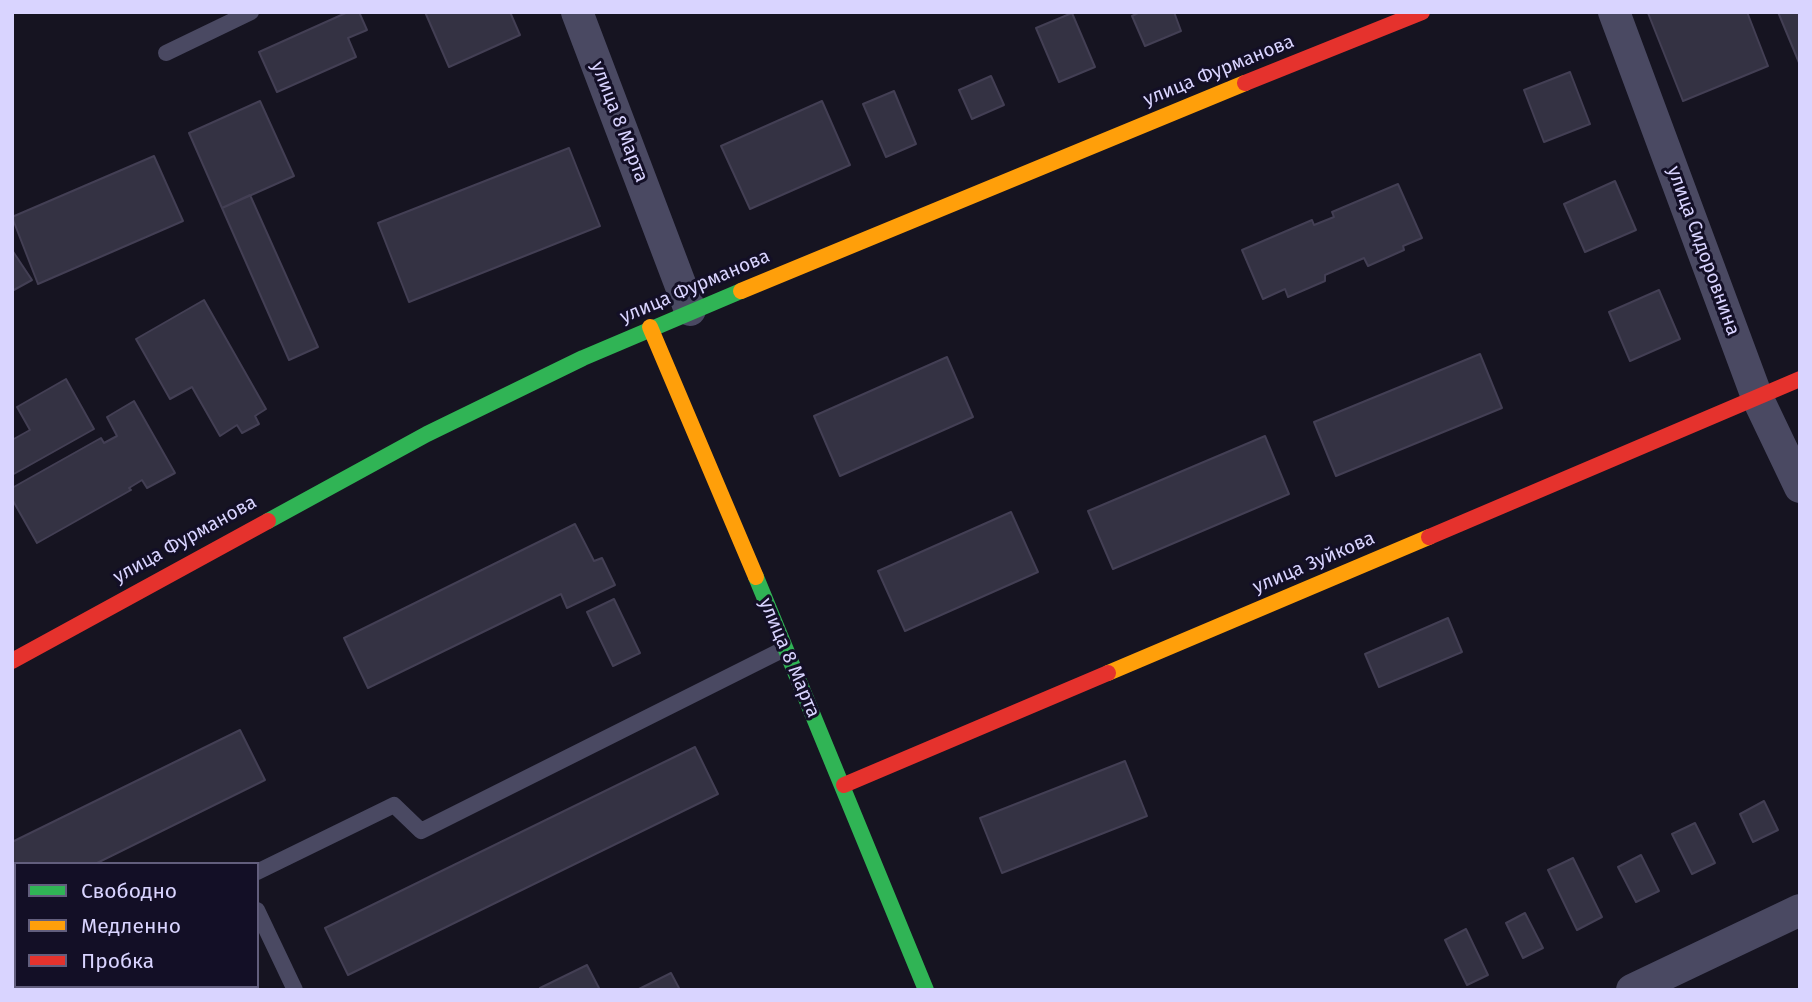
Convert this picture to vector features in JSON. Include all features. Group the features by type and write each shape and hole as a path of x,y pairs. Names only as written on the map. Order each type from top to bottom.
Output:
{"street":[{"name":"улица 8 Марта","path":"577,12 690,310"},
{"name":"улица Фурманова","path":"12,661 183,565 427,434 650,327 1422,12"},
{"name":"улица Сидоровнина","path":"1614,12 1757,397 1800,487"},
{"name":"улица 8 Марта","path":"650,327 784,649 844,785 926,990"},
{"name":"улица Зуйкова","path":"844,785 1800,379"},
{"path":"1632,990 1800,910"}],"lane":[{"path":"166,53 250,12"},
{"path":"259,871 394,805 421,831 784,649"},
{"path":"259,914 295,990"}],"building":[{"path":"348,12 359,12 367,30 348,38 356,57 277,92 259,52"},
{"path":"425,12 510,12 520,35 449,67"},
{"path":"1140,12 1174,12 1181,31 1145,46 1132,16"},
{"path":"1747,12 1768,66 1683,101 1648,13"},
{"path":"1778,12 1800,12 1800,65"},
{"path":"1072,13 1095,67 1059,82 1036,28"},
{"path":"1570,72 1590,124 1544,142 1524,90"},
{"path":"991,76 1004,105 972,119 959,90"},
{"path":"894,91 916,144 886,157 863,104"},
{"path":"260,101 294,176 222,208 189,133"},
{"path":"822,101 850,165 750,209 721,146"},
{"path":"569,148 600,226 409,302 378,223"},
{"path":"154,156 183,221 38,284 12,217"},
{"path":"1615,181 1636,230 1585,252 1564,204"},
{"path":"1398,184 1422,238 1403,246 1404,250 1368,266 1364,258 1325,275 1325,281 1288,297 1285,289 1263,299 1242,250 1312,220 1314,225 1334,217 1332,212"},
{"path":"250,195 318,347 289,360 222,208"},
{"path":"12,250 32,280 12,291"},
{"path":"1659,290 1680,339 1630,361 1609,312"},
{"path":"204,300 266,409 255,416 259,424 242,433 237,425 220,436 192,387 170,399 136,339"},
{"path":"1480,354 1502,408 1336,476 1314,422"},
{"path":"947,357 973,417 840,476 814,416"},
{"path":"66,379 94,429 12,475 12,440 30,430 17,407"},
{"path":"134,401 175,473 147,488 142,480 129,488 131,490 37,543 12,499 12,488 101,438 104,443 117,436 107,417"},
{"path":"1265,436 1289,494 1113,569 1088,511"},
{"path":"1011,512 1038,572 905,631 878,571"},
{"path":"575,524 594,561 602,558 615,585 567,608 561,594 368,688 344,638"},
{"path":"614,599 640,653 613,666 587,612"},
{"path":"1448,618 1462,652 1379,687 1365,654"},
{"path":"240,730 265,780 99,862 14,862 12,905 12,842"},
{"path":"695,747 718,794 348,975 325,928"},
{"path":"1125,761 1147,816 1002,873 980,818"},
{"path":"1764,801 1778,830 1753,842 1740,814"},
{"path":"1695,823 1715,863 1692,874 1672,834"},
{"path":"1641,855 1659,891 1636,902 1618,867"},
{"path":"1573,858 1602,917 1577,930 1548,870"},
{"path":"1525,913 1543,948 1523,958 1506,923"},
{"path":"1466,929 1488,975 1467,985 1445,940"},
{"path":"587,965 600,990 541,990 540,988"},
{"path":"671,973 680,990 637,990"}],"traffic: fast":[{"path":"268,521 427,434 583,358 741,291"},
{"path":"756,577 926,990"}],"traffic: slow":[{"path":"741,291 1245,83"},
{"path":"650,327 756,577"},
{"path":"1108,673 1429,537"}],"traffic: jam":[{"path":"1245,83 1422,12"},
{"path":"1429,537 1800,379"},
{"path":"12,661 268,521"},
{"path":"844,785 1108,673"}]}
